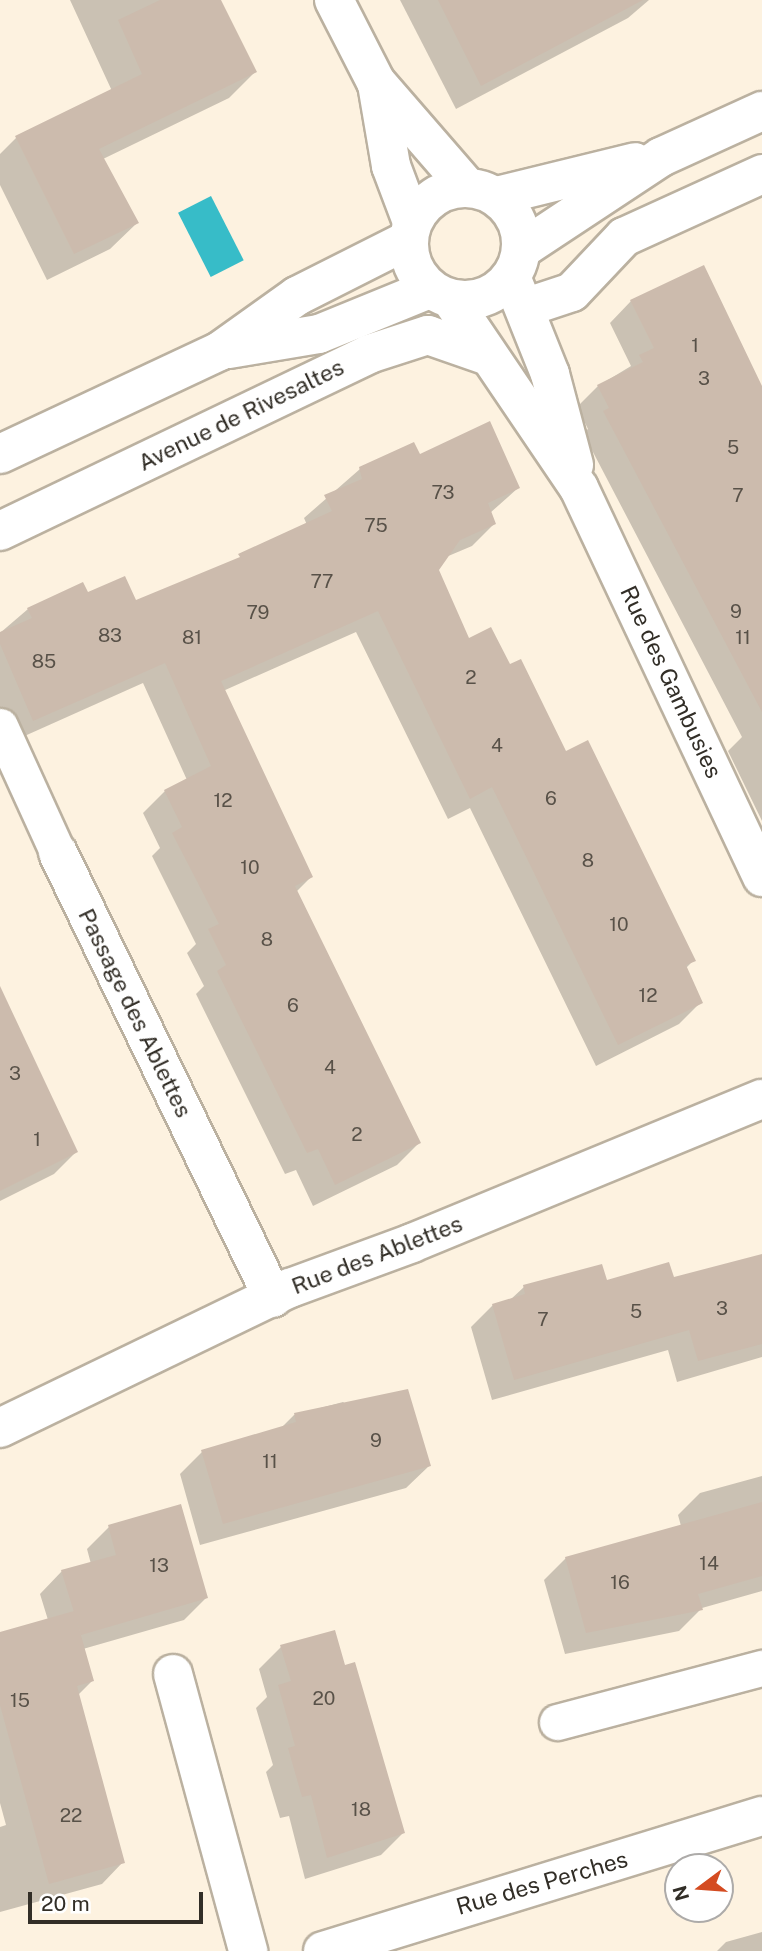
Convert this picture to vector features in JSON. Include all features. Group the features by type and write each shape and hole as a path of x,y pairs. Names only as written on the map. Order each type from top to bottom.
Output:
{"street":[{"path":"334,0 376,82 481,191 516,218 520,277"},
{"path":"376,82 391,166 410,231 414,271 440,294 484,297 520,277 661,157"},
{"path":"410,231 437,193 481,191 661,157 762,111"},
{"path":"520,277 572,292 624,237 762,174"},
{"name":"Avenue de Rivesaltes","path":"0,454 220,351 297,296 410,231"},
{"name":"Rue des Gambusies","path":"520,277 579,488"},
{"name":"Avenue de Rivesaltes","path":"220,351 318,334 440,294"},
{"name":"Rue des Gambusies","path":"440,294 488,356 579,488 762,877"},
{"name":"Avenue de Rivesaltes","path":"0,531 369,354 428,335 488,356"},
{"name":"Passage des Ablettes","path":"0,726 58,853 273,1298"},
{"name":"Rue des Ablettes","path":"0,1428 273,1298 762,1099"},
{"path":"557,1722 762,1668"},
{"path":"173,1674 247,1951"},
{"name":"Rue des Perches","path":"323,1951 762,1816"}],"water":[{"path":"211,196 244,260 211,277 178,213"}],"building":[{"path":"160,0 221,0 257,72 99,149 139,223 74,254 15,136 142,74 118,20"},
{"path":"438,0 643,0 481,86"},
{"path":"704,265 762,386 762,712 603,411 609,408 597,385 643,362 639,355 654,348 630,300"},
{"path":"490,421 520,488 488,503 496,524 460,540 439,570 469,638 491,627 510,664 521,659 566,751 588,740 696,961 686,965 703,1003 618,1045 492,787 470,799 378,611 221,681 313,877 295,886 421,1143 335,1185 318,1149 307,1153 217,971 226,965 208,929 219,924 172,833 182,827 164,790 211,766 165,663 33,721 0,644 0,632 32,618 27,608 83,582 88,592 125,576 136,600 240,557 238,554 332,511 324,495 362,479 359,467 414,442 420,454"},
{"path":"0,986 78,1152 0,1191"},
{"path":"762,1254 762,1344 698,1361 689,1330 514,1380 492,1304 525,1294 523,1285 602,1264 607,1280 669,1262 674,1277"},
{"path":"408,1389 431,1466 223,1524 201,1450 296,1422 294,1413"},
{"path":"762,1502 762,1576 698,1594 703,1610 586,1633 565,1557"},
{"path":"181,1504 208,1598 81,1635 61,1570 116,1555 108,1525"},
{"path":"74,1611 94,1681 77,1686 125,1863 49,1884 0,1705 0,1632"},
{"path":"335,1630 345,1665 355,1662 405,1833 327,1858 311,1795 302,1797 288,1748 295,1746 278,1685 291,1681 280,1645"}]}
